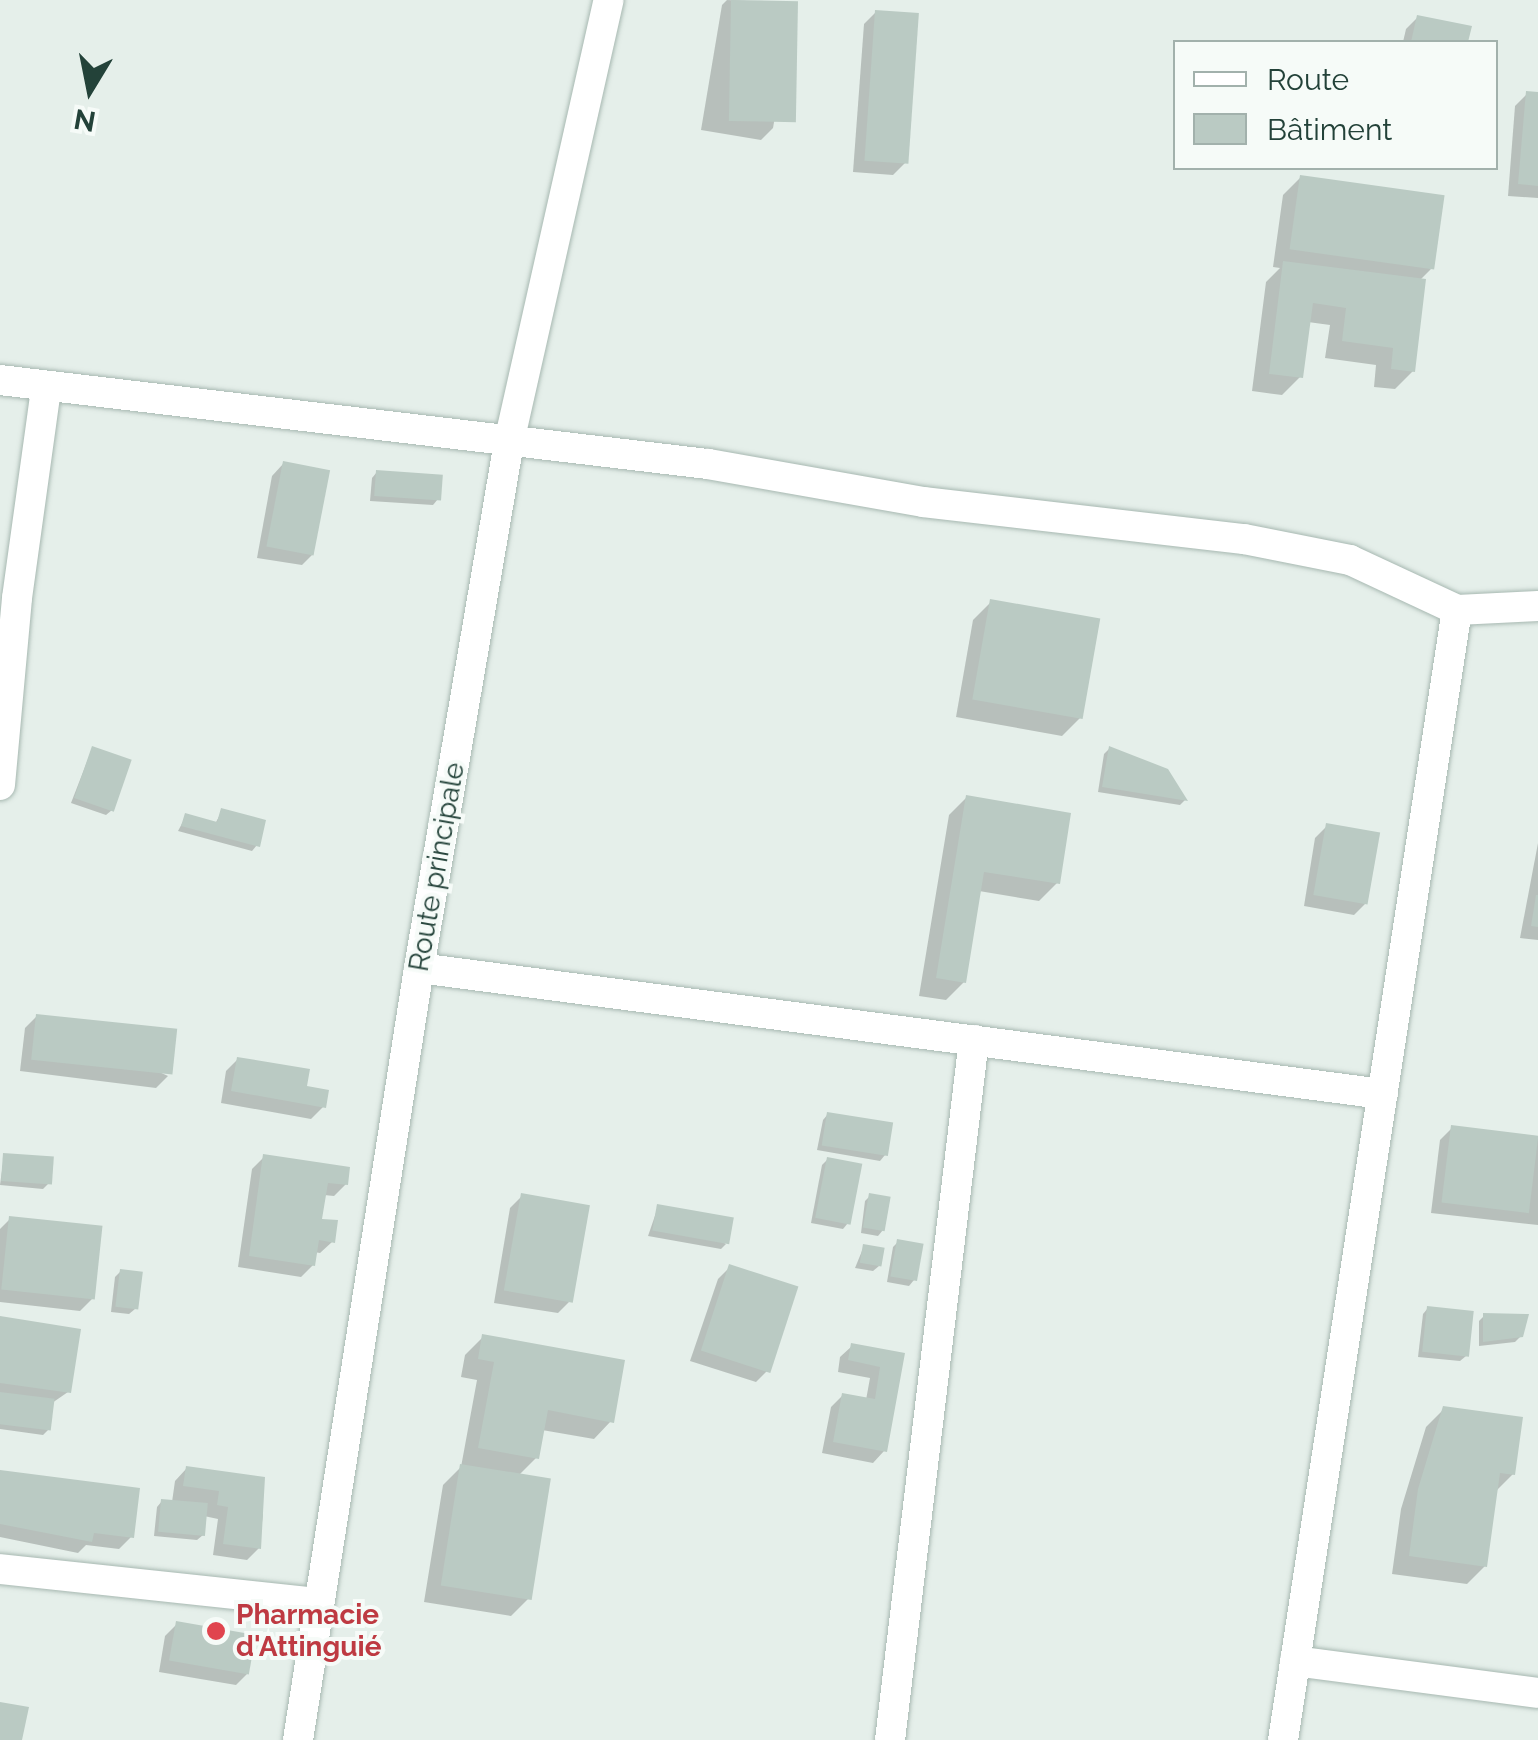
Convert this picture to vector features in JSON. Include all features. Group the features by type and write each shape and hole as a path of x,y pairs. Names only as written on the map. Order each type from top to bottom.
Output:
{"street":[{"name":"Route principale","path":"298,1740 419,968 509,442 609,0"},
{"path":"0,380 708,464 924,502 1244,538 1350,560 1458,610 1538,606"},
{"path":"0,784 17,598 46,388"},
{"path":"1283,1740 1458,610"},
{"path":"419,968 1382,1094"},
{"path":"890,1740 974,1040"},
{"path":"0,1569 318,1603"},
{"path":"1295,1661 1538,1693"}],"building":[{"path":"731,0 798,1 796,122 729,121"},
{"path":"875,10 919,13 908,164 864,161"},
{"path":"1417,15 1472,26 1468,40 1411,40"},
{"path":"1526,91 1538,92 1538,186 1518,184"},
{"path":"1300,175 1445,195 1434,270 1290,249"},
{"path":"1283,261 1426,279 1415,372 1391,369 1393,348 1342,341 1346,308 1313,303 1303,378 1269,374"},
{"path":"283,461 330,470 314,556 266,546"},
{"path":"376,470 443,475 441,501 374,496"},
{"path":"990,599 1100,618 1083,719 972,699"},
{"path":"92,746 132,760 114,812 74,798"},
{"path":"1109,746 1168,769 1188,801 1102,787"},
{"path":"966,795 1071,813 1060,884 984,872 966,983 936,978"},
{"path":"221,808 266,820 260,847 181,826 185,813 217,822"},
{"path":"1326,823 1380,833 1367,904 1313,895"},
{"path":"1538,895 1538,927 1531,926"},
{"path":"36,1014 177,1029 172,1075 31,1060"},
{"path":"237,1057 310,1069 307,1086 329,1090 326,1108 231,1091"},
{"path":"827,1112 893,1122 888,1156 822,1146"},
{"path":"1451,1125 1538,1136 1529,1213 1441,1202"},
{"path":"3,1153 54,1157 52,1184 1,1181"},
{"path":"263,1154 350,1167 348,1185 328,1183 322,1219 338,1220 335,1243 319,1240 315,1266 249,1256"},
{"path":"827,1157 862,1164 851,1225 815,1218"},
{"path":"521,1193 590,1205 573,1303 504,1290"},
{"path":"869,1193 891,1197 885,1231 863,1227"},
{"path":"657,1204 734,1218 729,1244 652,1231"},
{"path":"9,1216 102,1226 95,1299 1,1290"},
{"path":"897,1239 924,1244 917,1281 890,1276"},
{"path":"863,1244 885,1248 881,1267 860,1263"},
{"path":"729,1264 798,1287 770,1373 701,1351"},
{"path":"120,1269 143,1272 138,1310 115,1307"},
{"path":"1427,1306 1474,1311 1469,1357 1422,1352"},
{"path":"1483,1313 1529,1314 1523,1337 1483,1342"},
{"path":"0,1316 81,1329 71,1393 0,1383"},
{"path":"482,1334 625,1360 614,1423 548,1410 539,1459 478,1448 494,1362 478,1359"},
{"path":"851,1343 905,1353 887,1452 833,1442 842,1393 875,1399 880,1367 848,1360"},
{"path":"0,1392 55,1399 51,1430 0,1424"},
{"path":"1443,1406 1523,1417 1515,1475 1500,1473 1487,1567 1409,1556 1418,1489"},
{"path":"460,1464 551,1478 532,1600 441,1585"},
{"path":"186,1466 265,1477 261,1549 223,1544 228,1507 217,1505 219,1491 183,1486"},
{"path":"0,1470 140,1488 134,1538 94,1533 92,1542 0,1524"},
{"path":"161,1499 208,1503 205,1536 158,1532"},
{"path":"176,1621 256,1635 249,1674 169,1660"},
{"path":"0,1702 29,1707 22,1740 0,1740"}],"place":[{"name":"Pharmacie d'Attinguié","path":"216,1631"}]}
